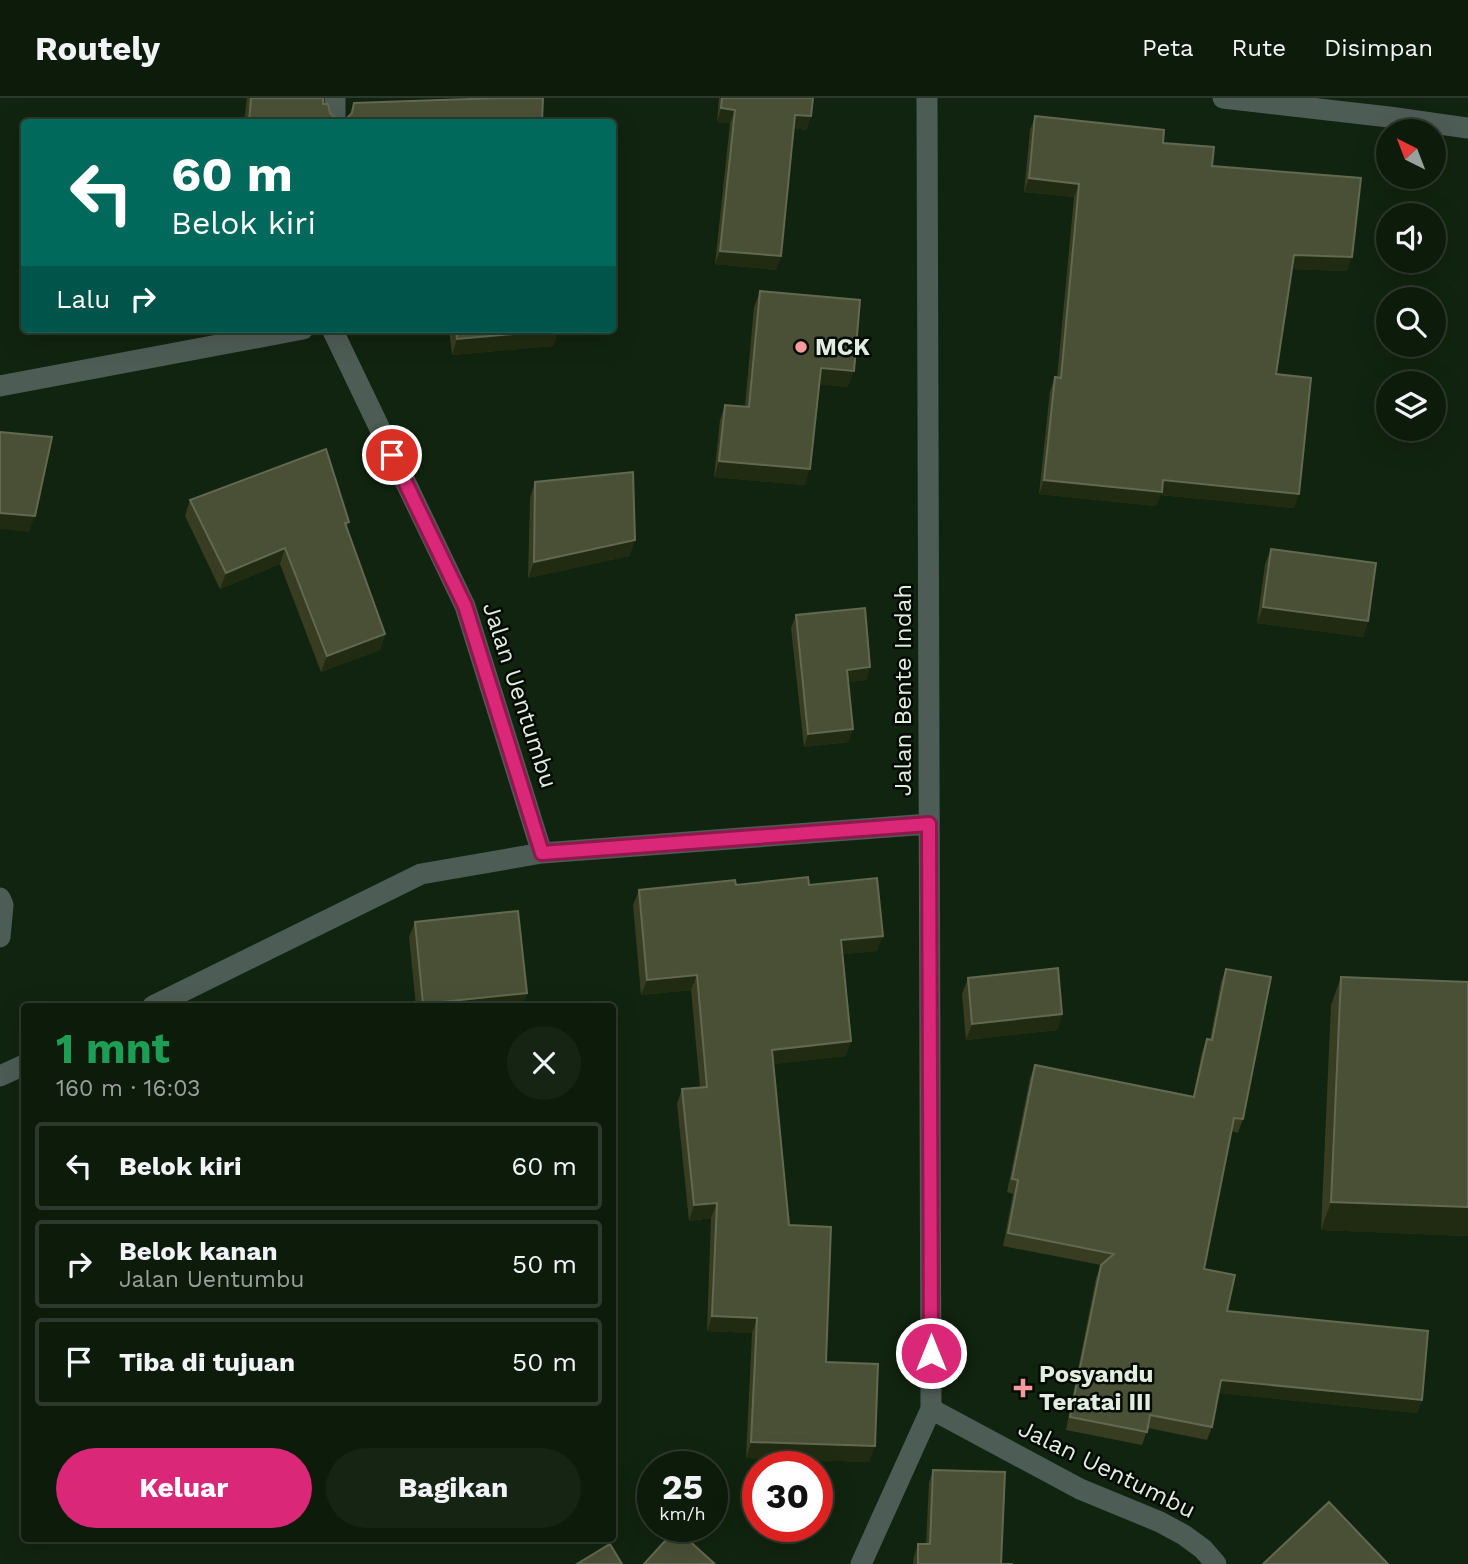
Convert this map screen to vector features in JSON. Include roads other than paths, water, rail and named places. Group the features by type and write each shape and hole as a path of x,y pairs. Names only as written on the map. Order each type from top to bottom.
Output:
{"street":[{"path":"335,98 335,119"},
{"name":"Jalan Bente Indah","path":"927,98 931,1409"},
{"path":"1223,98 1468,128"},
{"path":"0,386 282,333"},
{"name":"Jalan Uentumbu","path":"334,333 465,606 542,853"},
{"path":"159,1003 421,874 542,853 929,824"},
{"path":"0,898 3,905 0,937"},
{"path":"0,1076 21,1066"},
{"path":"861,1564 931,1409"},
{"name":"Jalan Uentumbu","path":"931,1409 1080,1489 1160,1522 1184,1535 1203,1549 1216,1564"}],"place":[{"name":"MCK","path":"801,347"},
{"name":"Posyandu Teratai III","path":"1023,1388"}]}
